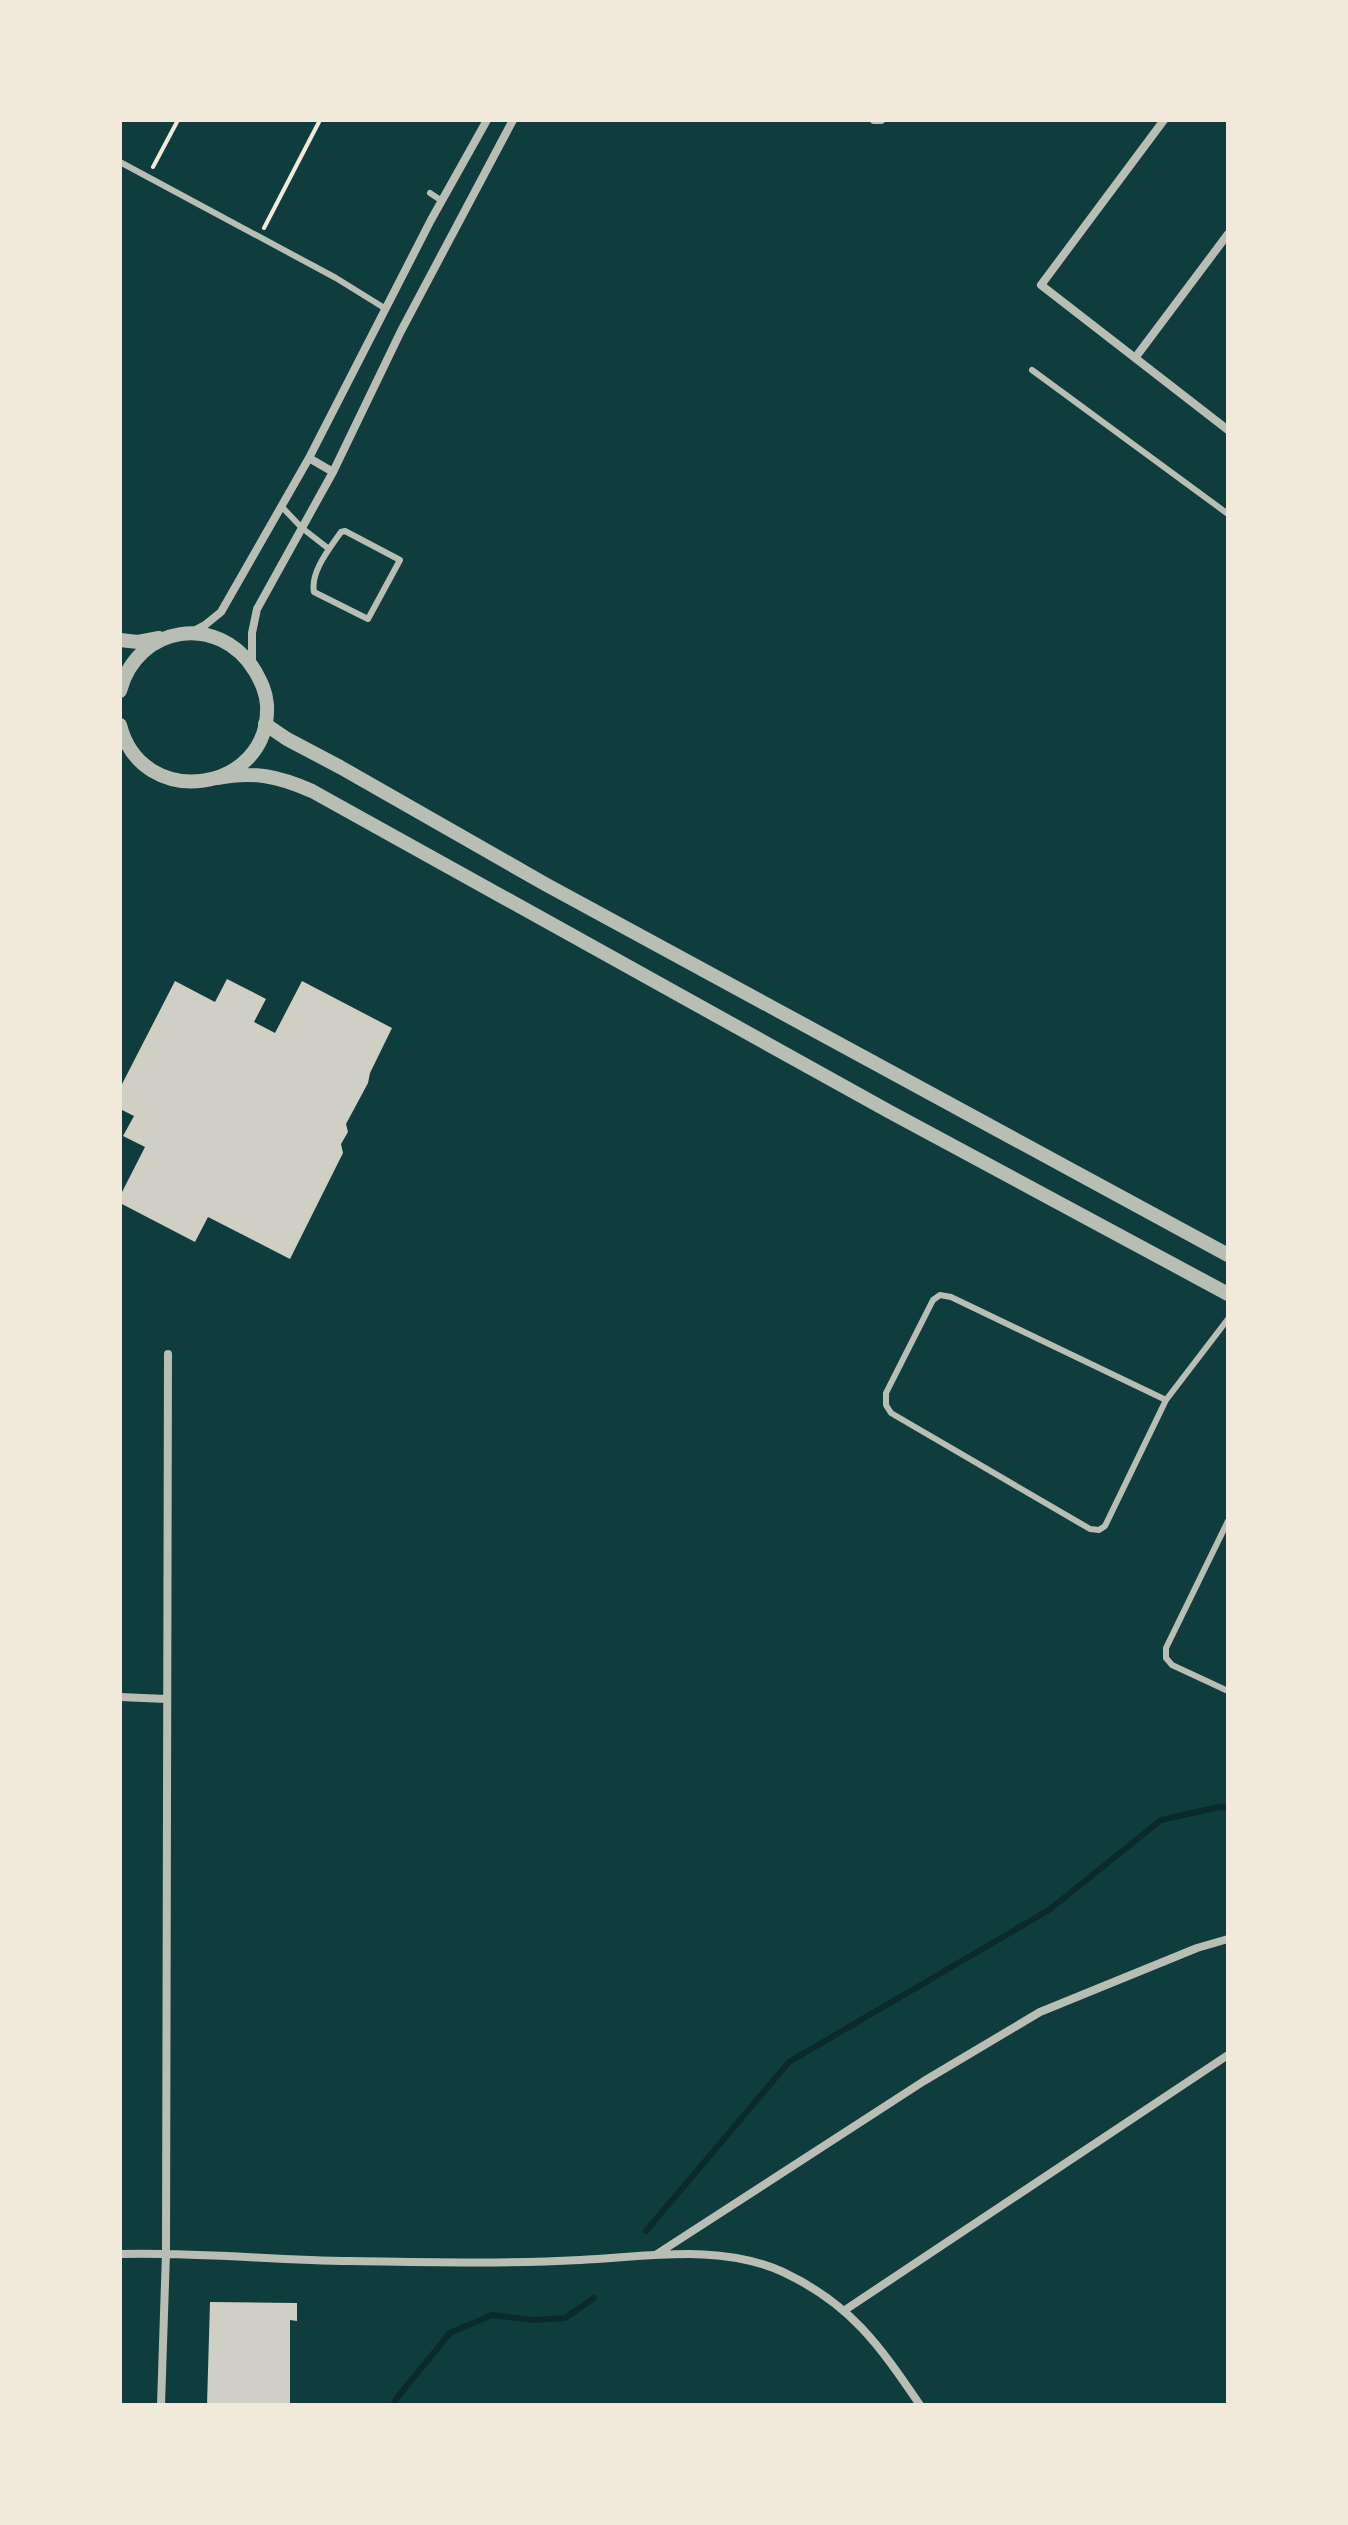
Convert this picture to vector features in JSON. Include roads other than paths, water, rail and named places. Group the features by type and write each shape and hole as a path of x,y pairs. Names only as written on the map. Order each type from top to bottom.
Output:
{"street":[{"path":"191,633 221,612 309,458 487,120"},
{"path":"253,668 252,633 257,609 333,472 401,331 513,120"},
{"path":"874,120 881,120"},
{"path":"1164,120 1041,285 1228,430"},
{"path":"1135,358 1228,234"},
{"path":"309,458 333,472"},
{"path":"120,640 138,642 191,633 210,635 228,642 244,654 264,687 267,706 265,724 259,742 248,757 234,770 217,778"},
{"path":"120,691 131,665 142,653 156,642 171,636"},
{"path":"265,724 307,751 545,884 1228,1255"},
{"path":"120,725 135,756 158,775 188,783 242,774 269,776 312,791 862,1097 1228,1294"},
{"path":"161,2405 166,2253 168,1354"},
{"path":"120,1697 166,1699"},
{"path":"657,2254 924,2081 1040,2012 1197,1948 1228,1939"},
{"path":"845,2310 1228,2055"},
{"path":"120,2254 166,2253 348,2261 581,2260 657,2254 750,2260 782,2272 845,2310 866,2330 920,2405"}],"lane":[{"path":"120,162 336,278 386,309"},
{"path":"430,193 442,201"},
{"path":"1032,370 1228,514"},
{"path":"281,506 329,549"},
{"path":"342,531 400,560 368,619 314,592 312,583 329,549 342,531"},
{"path":"1166,1400 951,1297 940,1295 933,1300 886,1393 886,1405 891,1413 1090,1529 1099,1530 1105,1526 1166,1400 1228,1319"},
{"path":"1228,1521 1166,1648 1166,1658 1172,1665 1228,1691"}],"waterway":[{"path":"646,2231 789,2062 1049,1910 1161,1820 1219,1807 1228,1808"},
{"path":"394,2405 450,2333 492,2315 534,2320 565,2318 594,2298"}]}
